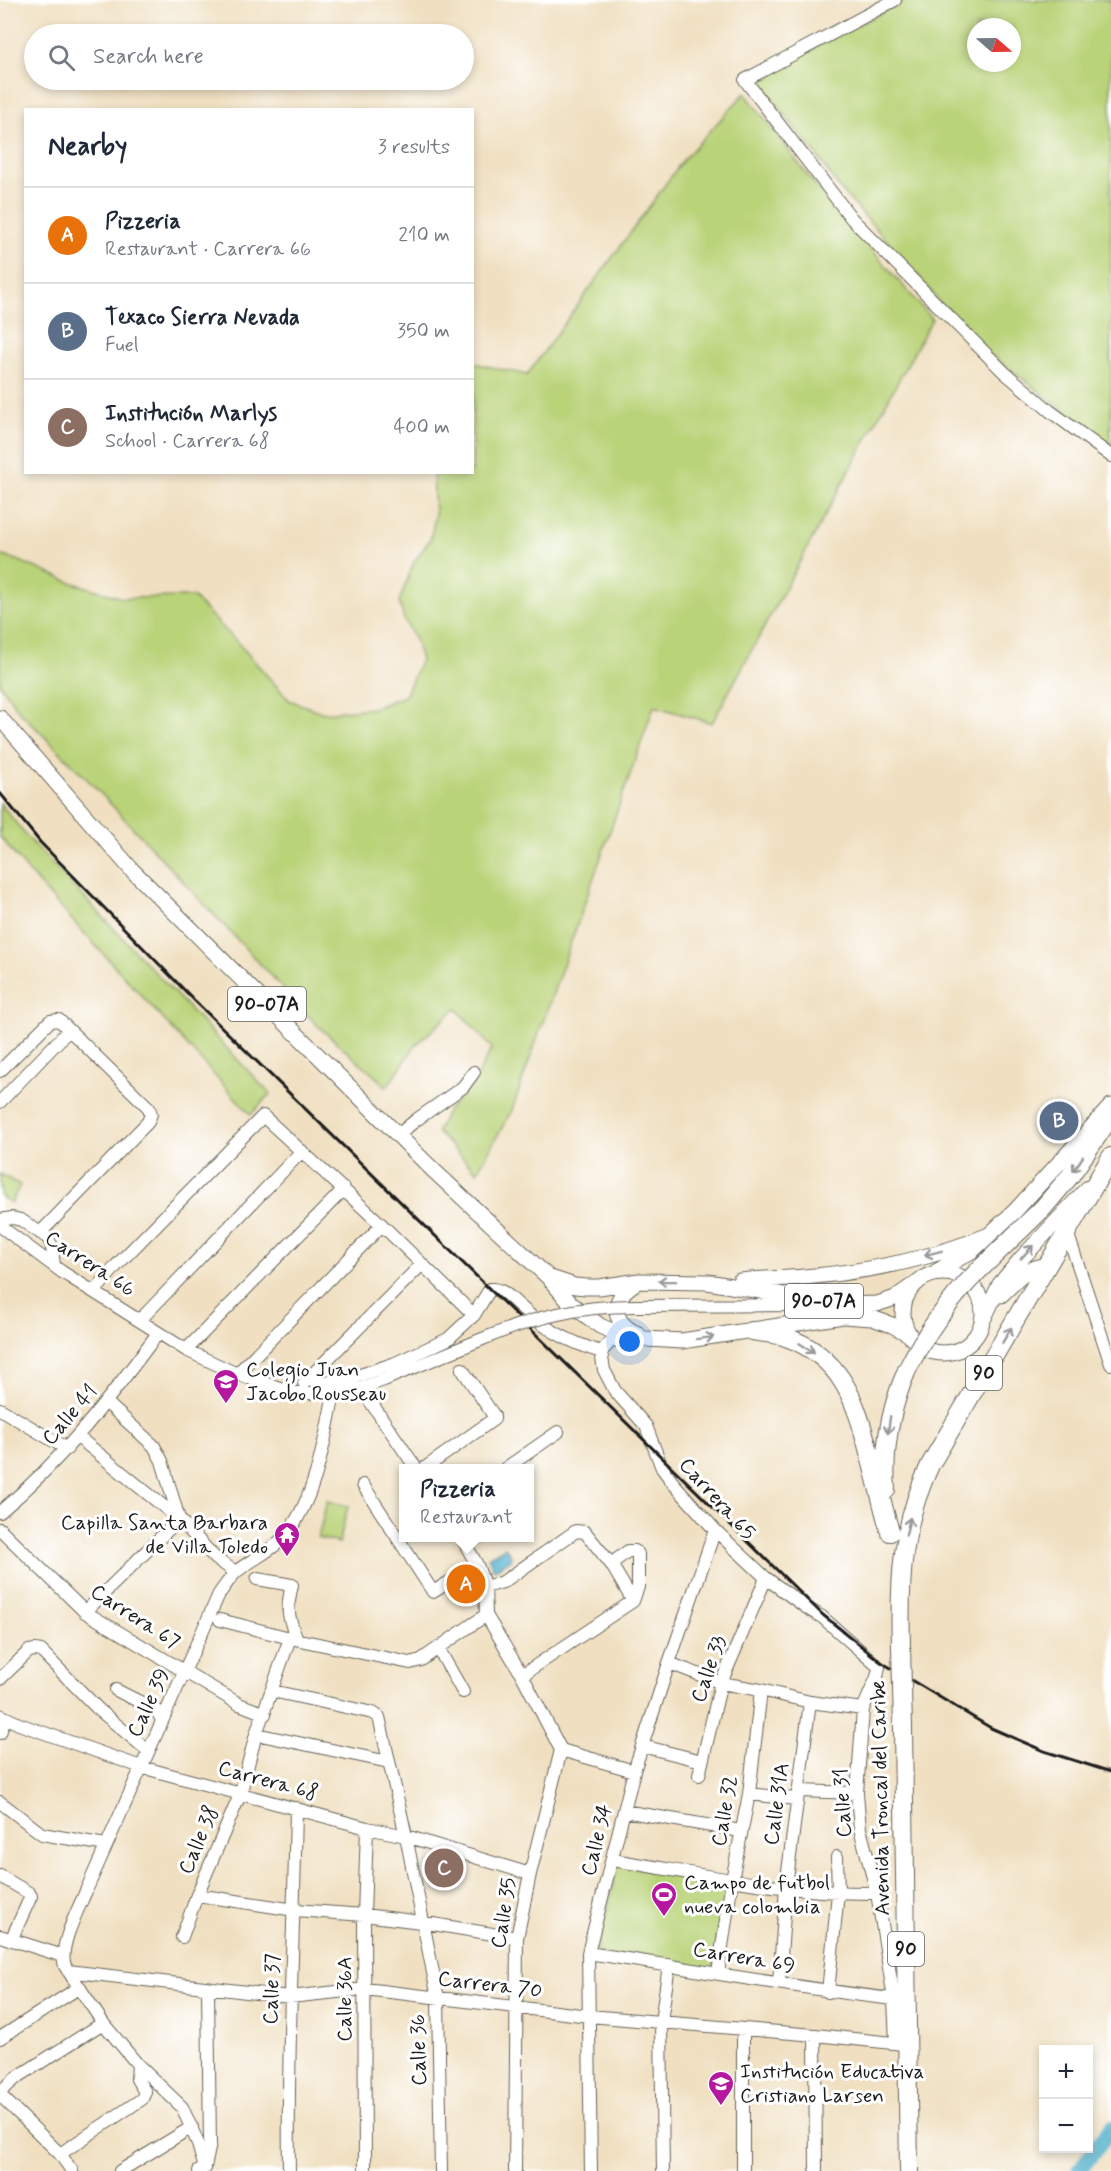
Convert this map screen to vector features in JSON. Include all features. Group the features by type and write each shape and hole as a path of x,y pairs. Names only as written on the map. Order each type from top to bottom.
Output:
{"highway":[{"name":"Avenida Troncal del Caribe","path":"900,1605 890,1532 886,1450 893,1404 907,1370 919,1345 937,1318 977,1272 1050,1200 1070,1176 1111,1116"},
{"name":"Avenida Troncal del Caribe","path":"909,2171 902,2044 903,1728 900,1605 904,1540 913,1505 930,1465 1111,1157"},
{"path":"752,1331 781,1335 804,1345 825,1360 846,1385 859,1415 890,1532"}],"main road":[{"name":"90-07A","path":"0,718 132,870 398,1135 548,1277 571,1304 600,1326 629,1338 682,1341 752,1331 877,1304 895,1298 918,1282"},
{"path":"1097,1179 1021,1258 1000,1284 973,1341 963,1349 939,1354 927,1351 909,1335 903,1312 910,1290 918,1282 973,1250 1037,1189 1111,1106"},
{"path":"725,1283 762,1278 802,1278 858,1270 947,1250 988,1235"},
{"path":"992,1303 1028,1271 1035,1267 1047,1266"},
{"path":"932,1274 946,1272 958,1275 970,1282 978,1292 983,1305 984,1318"},
{"name":"90-07A","path":"548,1277 575,1286 586,1287 639,1281 725,1283 872,1318 892,1325 909,1335"},
{"path":"639,1281 628,1287 619,1298 616,1308 618,1319 633,1332 658,1341"}],"street":[{"path":"894,0 745,80 852,219 1004,372 1050,411 1111,456"},
{"path":"0,1071 50,1021 59,1020 149,1108 151,1114 148,1122 40,1233"},
{"path":"0,1102 69,1030"},
{"path":"398,1135 463,1087 474,1072"},
{"path":"94,1292 116,1266 263,1116 344,1189 474,1315"},
{"path":"140,1320 302,1151"},
{"path":"186,1350 344,1189"},
{"path":"0,1220 17,1219 51,1242 54,1266"},
{"path":"237,1374 382,1225"},
{"name":"Carrera 66","path":"0,1227 54,1266 186,1350 237,1374 295,1393 334,1393"},
{"path":"1067,1232 1111,1365"},
{"path":"295,1393 422,1264"},
{"path":"308,1379 324,1382 343,1381 393,1364 447,1339 474,1315 490,1289 508,1295 532,1317 565,1338 601,1352 610,1342 629,1338"},
{"path":"334,1393 361,1388 384,1380 522,1323 564,1311 590,1307 779,1306 842,1311"},
{"name":"Calle 41","path":"0,1512 32,1486 78,1437 107,1403 158,1333"},
{"name":"Carrera 65","path":"601,1352 604,1370 615,1391 646,1426 662,1468 715,1530 766,1578 822,1617 879,1667"},
{"path":"431,1464 495,1419 462,1369"},
{"path":"361,1388 413,1464"},
{"name":"Calle 39","path":"63,1956 69,1930 219,1594 236,1572 256,1560 282,1539 294,1524 311,1489 320,1461 334,1393"},
{"path":"107,1403 154,1446 162,1461 179,1519"},
{"path":"0,1409 67,1449"},
{"path":"512,1464 558,1432"},
{"path":"78,1437 179,1519 216,1559 236,1572"},
{"path":"363,1485 399,1540"},
{"path":"85,1612 179,1519"},
{"name":"Carrera 67","path":"0,1529 85,1612 239,1704 265,1714"},
{"name":"Calle 34","path":"591,2171 588,1953 634,1771 715,1530"},
{"path":"485,1587 503,1582 576,1531 585,1532 611,1564 633,1601"},
{"path":"400,1542 433,1592 477,1565"},
{"path":"464,1542 477,1565 485,1587 486,1615 522,1675 561,1750 634,1771"},
{"path":"522,1675 633,1601 638,1587 638,1554 635,1551 628,1551 611,1564"},
{"name":"Calle 33","path":"699,1775 721,1683 766,1578"},
{"path":"257,1579 292,1585 287,1604 294,1639"},
{"path":"220,1620 403,1664 416,1662 486,1615"},
{"name":"Calle 38","path":"294,1639 256,1734 240,1795 197,1895 295,1910 364,1915 517,1938"},
{"path":"438,1648 463,1692"},
{"path":"0,1679 28,1651 41,1651 98,1709 148,1751"},
{"path":"669,1663 721,1683 810,1702 863,1709"},
{"name":"Calle 31","path":"879,1667 863,1709 857,1793 861,1829 877,1893 902,2044"},
{"path":"116,1690 156,1710 162,1720"},
{"name":"Calle 32","path":"718,1973 732,1880 749,1794 761,1690"},
{"name":"Calle 36","path":"272,1691 373,1713 379,1718 406,1836 438,1998 441,2171"},
{"name":"Calle 31A","path":"779,1983 786,1887 810,1702"},
{"path":"0,1733 2,1717"},
{"name":"Carrera 68","path":"2,1717 141,1767 240,1795 406,1836 530,1874"},
{"path":"256,1734 389,1762"},
{"path":"642,1746 702,1761"},
{"name":"Calle 35","path":"515,2171 517,1938 530,1874 561,1750"},
{"path":"749,1794 857,1793"},
{"path":"0,1802 42,1834 106,1845"},
{"name":"Calle 37","path":"289,2171 290,1997 295,1910 296,1808"},
{"path":"624,1811 741,1831"},
{"name":"Calle 36A","path":"364,2171 364,1915 367,1828"},
{"name":"Calle 31","path":"828,1992 837,1893 837,1857"},
{"path":"613,1860 786,1887 837,1893 877,1893"},
{"path":"0,1876 31,1896 6,1938 63,1956 63,1962 68,1971 103,2023 138,2065 182,2107 192,2127 203,2170"},
{"path":"182,1936 197,1895"},
{"name":"Carrera 69","path":"588,1953 828,1992 894,1999"},
{"path":"663,2171 661,2022 669,1965"},
{"name":"Carrera 70","path":"68,1971 290,1997 365,1989 589,2016 902,2044"},
{"path":"0,2038 80,1987"},
{"path":"203,2170 210,2144 208,1988"},
{"path":"72,2171 60,2154 0,2093 16,2078 103,2023"},
{"path":"743,2030 743,2171"},
{"path":"815,2035 816,2171"},
{"path":"60,2154 142,2098 145,2092 137,2079 138,2065"},
{"path":"120,2171 192,2127"}],"green space":[{"path":"906,0 1111,0 1111,446 990,354 948,313 915,272 840,189 757,77"},
{"path":"745,93 812,181 932,319 712,723 654,706 512,1110 477,1172 437,1132 448,1110 475,1080 492,1048 456,1008 416,1045 387,1087 317,1025 91,783 18,710 0,684 0,555 70,582 122,598 193,597 289,700 324,713 373,708 405,696 421,660 399,602 414,562 431,538 435,515 433,474 474,474 474,363 527,375 683,160"},
{"path":"0,803 28,838 270,1094 251,1115 39,884 0,837"},
{"path":"0,1174 20,1185 11,1203 0,1196"},
{"path":"327,1501 348,1506 339,1543 318,1538"},
{"name":"Campo de futbol nueva colombia","path":"618,1865 729,1883 714,1970 596,1953"}],"water":[{"path":"505,1547 511,1555 510,1560 494,1570 488,1557"}],"waterway":[{"path":"1079,2171 1111,2128"}],"railway":[{"path":"0,793 40,842 196,1002 823,1615 881,1662 991,1728 1044,1751 1111,1772"}],"place":[{"name":"Texaco Sierra Nevada","path":"1059,1121"},
{"name":"Colegio Juan Jacobo Rousseau","path":"226,1405"},
{"name":"Capilla Santa Barbara de Villa Toledo","path":"287,1558"},
{"name":"Pizzeria","path":"466,1584"},
{"name":"Institución Marlys","path":"444,1868"},
{"name":"Campo de futbol nueva colombia","path":"664,1918"},
{"name":"Institución Educativa Cristiano Larsen","path":"721,2107"}]}
